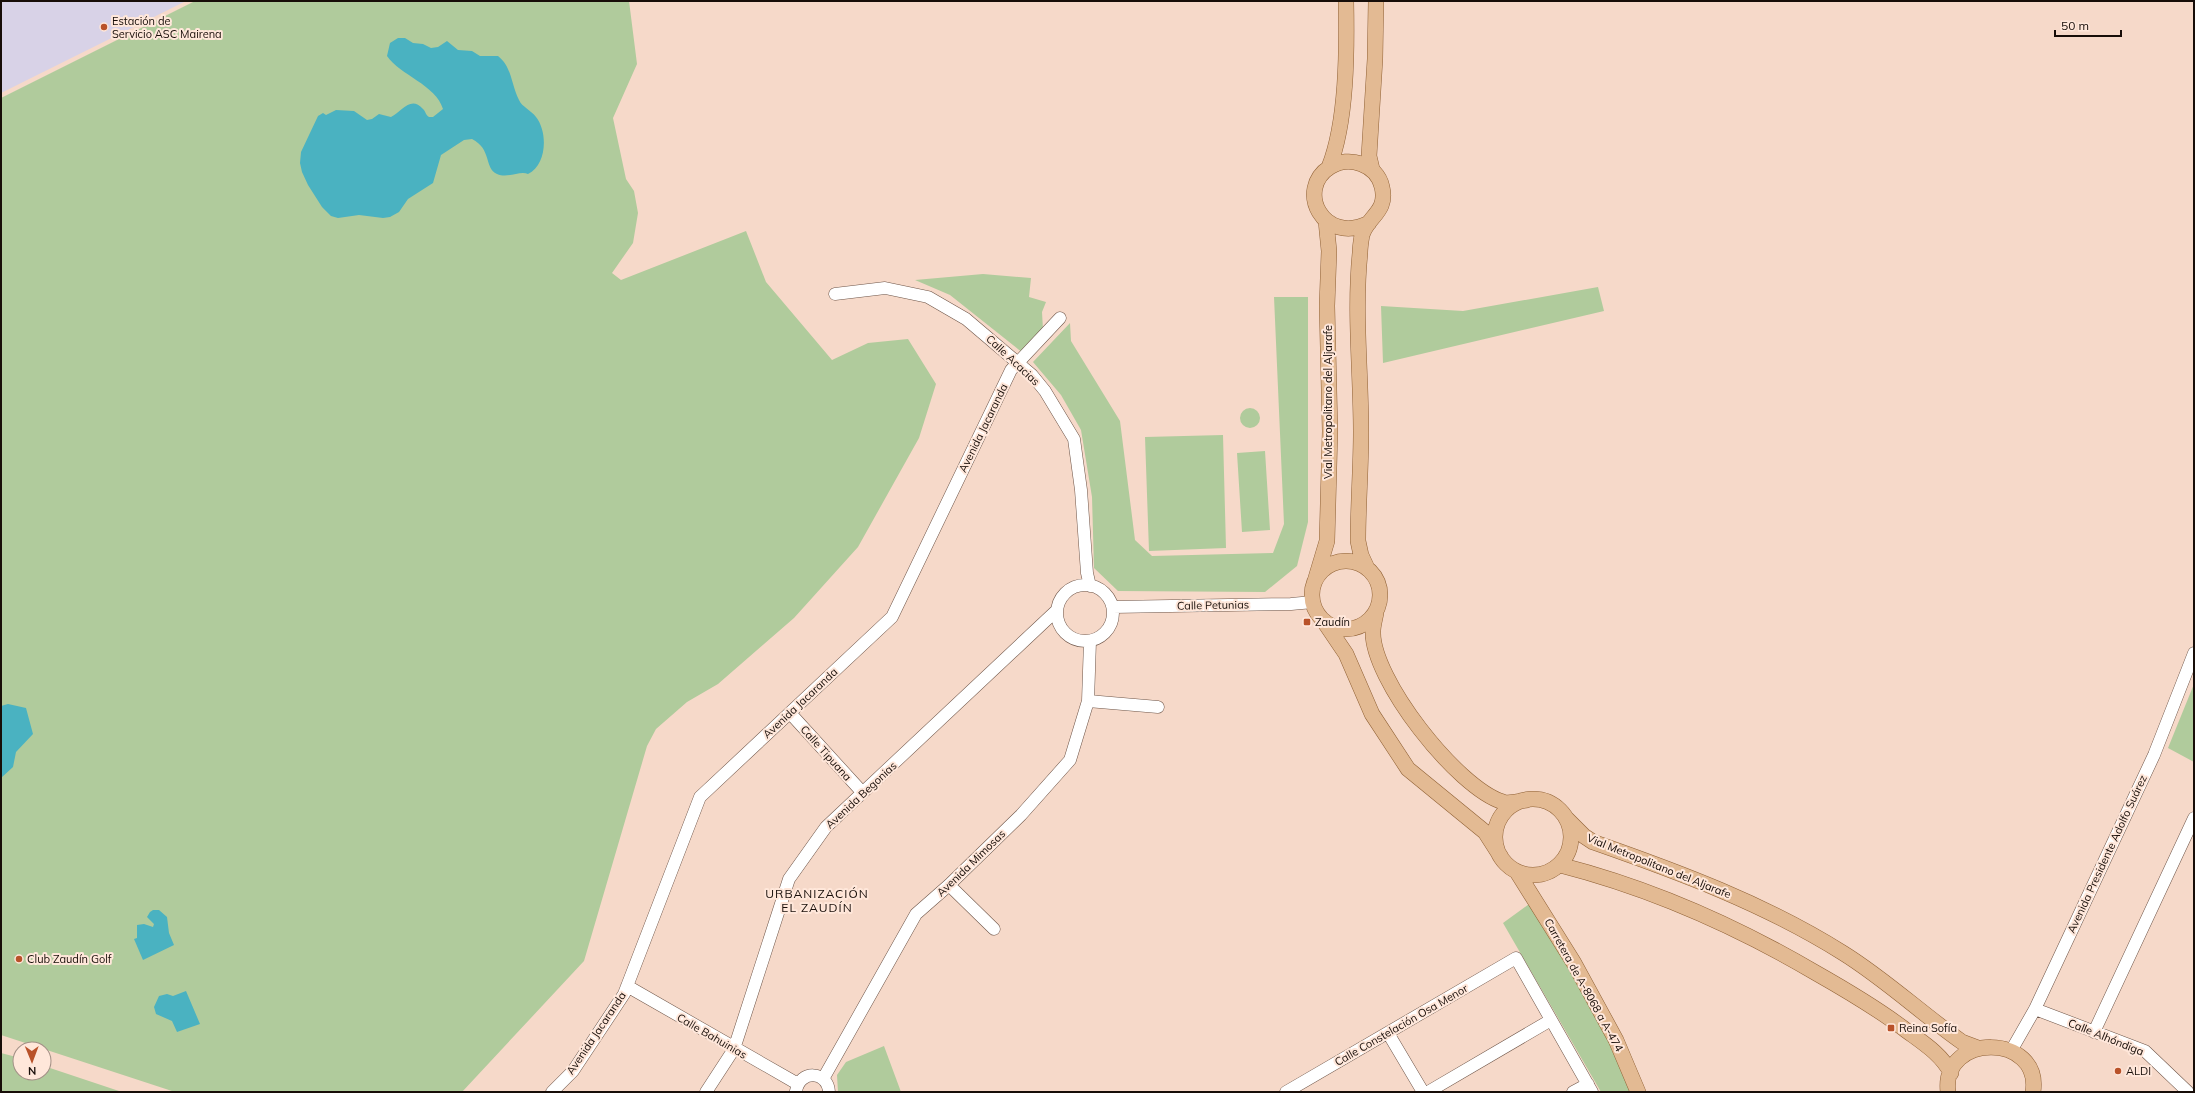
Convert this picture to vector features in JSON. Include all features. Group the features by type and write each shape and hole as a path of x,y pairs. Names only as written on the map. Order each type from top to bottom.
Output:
{"main road":[{"name":"Vial Metropolitano del Aljarafe","path":"1313,602 1311,596 1327,541 1330,431 1327,306 1329,251 1326,221 1316,204 1314,194 1316,184 1329,167 1335,152 1339,134 1346,50 1346,1"},
{"name":"Vial Metropolitano del Aljarafe","path":"1376,1 1375,59 1369,156 1372,169 1378,177 1384,197 1382,207 1369,223 1362,235 1360,253 1357,324 1361,432 1358,541 1361,555 1367,568 1378,583 1381,595 1372,631 1379,659 1400,699 1423,735 1453,768 1487,794 1504,802 1527,800 1545,801 1558,809 1584,836 1593,842 1690,876 1768,911 1836,949 1962,1042 1978,1048"},
{"path":"1329,167 1339,162 1350,161 1362,163 1372,169"},
{"path":"1326,221 1336,227 1347,230 1359,228 1369,223"},
{"path":"1315,581 1324,569 1334,563 1351,562 1367,568"},
{"path":"1313,602 1314,608 1346,654 1372,714 1408,769 1485,832 1501,857 1517,872 1536,875 1548,872 1560,865 1628,886 1690,909 1773,947 1882,1012 1934,1052 1947,1065 1951,1073"},
{"path":"1325,623 1336,628 1347,630 1364,625 1376,613"},
{"path":"1501,857 1495,840 1500,819 1514,804 1527,800"},
{"name":"Vial Metropolitano del Aljarafe","path":"1560,865 1566,858 1571,841 1570,828 1567,819"},
{"name":"Carretera de A-8068 a A-474","path":"1517,872 1574,963 1616,1040 1638,1092"},
{"path":"1536,875 1536,902"},
{"name":"Vial Metropolitano del Aljarafe","path":"1948,1092 1951,1073 1958,1060 1967,1053 1978,1048 1998,1046 2011,1051 2027,1065 2036,1090"}],"street":[{"name":"Calle Acacias","path":"835,294 885,288 928,297 966,319 1032,375 1045,391 1074,439 1081,490 1087,573 1090,586"},
{"name":"Avenida Jacaranda","path":"552,1092 573,1071 624,994 700,797 892,617 1011,370 1060,318"},
{"path":"1080,586 1090,586 1102,591 1109,598 1113,607 1112,623 1107,631 1100,638 1090,641 1078,640 1069,636 1062,629 1058,620 1057,610 1064,595 1071,589 1080,586"},
{"name":"Calle Petunias","path":"1113,607 1290,604 1313,602"},
{"name":"Avenida Begonias","path":"706,1092 734,1049 789,878 826,827 1057,610"},
{"name":"Avenida Mimosas","path":"823,1079 916,914 950,885 1021,815 1070,760 1088,701 1090,641"},
{"name":"Avenida Presidente Adolfo Suárez","path":"2011,1051 2034,1009 2154,755 2194,653"},
{"path":"1088,701 1158,707"},
{"name":"Calle Tipuana","path":"790,713 862,792"},
{"path":"2094,1032 2194,818"},
{"path":"950,885 994,929"},
{"name":"Calle Constelación Osa Menor","path":"1286,1092 1516,958 1551,1020"},
{"name":"Calle Bahuinias","path":"627,986 797,1088"},
{"name":"Calle Alhóndiga","path":"2034,1009 2145,1051 2188,1092"},
{"path":"1428,1092 1551,1020 1590,1088 1573,1092"},
{"path":"1388,1033 1423,1092"},
{"path":"797,1088 803,1078 818,1076 823,1079 829,1092"}],"shaded area":[{"path":"1,1 186,1 1,93"}],"green space":[{"name":"Club Zaudín Golf","path":"195,1 629,1 637,64 613,118 626,179 634,191 638,213 633,243 612,273 621,280 746,231 766,282 832,360 868,343 908,339 936,384 919,438 858,547 794,618 718,684 687,702 656,729 647,746 584,961 462,1092 175,1092 52,1052 52,1041 19,1041 1,1035 1,98"},
{"path":"983,274 1031,278 1029,297 1046,302 1042,312 1043,330 1023,353 950,295 915,280"},
{"path":"1598,287 1604,311 1383,363 1381,306 1463,311"},
{"path":"1274,297 1308,297 1308,522 1297,566 1265,592 1118,591 1094,568 1092,497 1081,430 1061,395 1033,362 1070,323 1071,341 1120,421 1135,540 1152,556 1273,553 1284,524"},
{"path":"1250,408 1257,411 1260,418 1257,425 1250,428 1243,425 1240,418 1243,411"},
{"path":"1223,435 1226,548 1149,551 1145,437"},
{"path":"1265,451 1270,530 1242,532 1237,453"},
{"path":"2194,684 2194,762 2168,748"},
{"path":"1532,902 1598,1013 1632,1092 1601,1092 1503,923"},
{"path":"884,1046 901,1092 838,1092 837,1075 846,1062"},
{"path":"1,1053 12,1056 12,1081 52,1081 52,1069 122,1092 1,1092"}],"water":[{"path":"398,38 405,38 413,43 423,44 431,48 438,47 447,41 458,50 472,51 480,56 498,56 503,60 509,71 520,102 536,117 540,123 544,139 542,156 534,170 528,174 521,173 505,176 497,174 493,171 483,148 478,143 472,139 464,140 441,155 433,183 408,199 399,212 390,217 383,218 359,215 338,218 331,216 322,207 308,185 300,163 301,152 318,116 323,113 326,115 336,110 354,111 367,120 372,119 379,114 391,117 407,106 414,104 419,105 429,117 433,117 443,109 433,93 400,69 387,56 390,43"},
{"path":"8,704 26,708 33,734 16,752 13,767 1,778 1,706"},
{"path":"153,910 159,910 167,917 169,933 174,945 143,960 134,939 137,938 137,925 144,924 153,927 154,924 147,917"},
{"path":"186,991 200,1024 177,1032 172,1021 156,1014 154,1007 159,996 167,994 173,996"}],"place":[{"name":"Estación de Servicio ASC Mairena","path":"104,27"},
{"name":"Zaudín","path":"1307,622"},
{"name":"Club Zaudín Golf","path":"19,959"},
{"name":"Reina Sofía","path":"1891,1028"},
{"name":"ALDI","path":"2118,1071"}],"district":[{"name":"URBANIZACIÓN EL ZAUDÍN","path":"817,901"}]}
